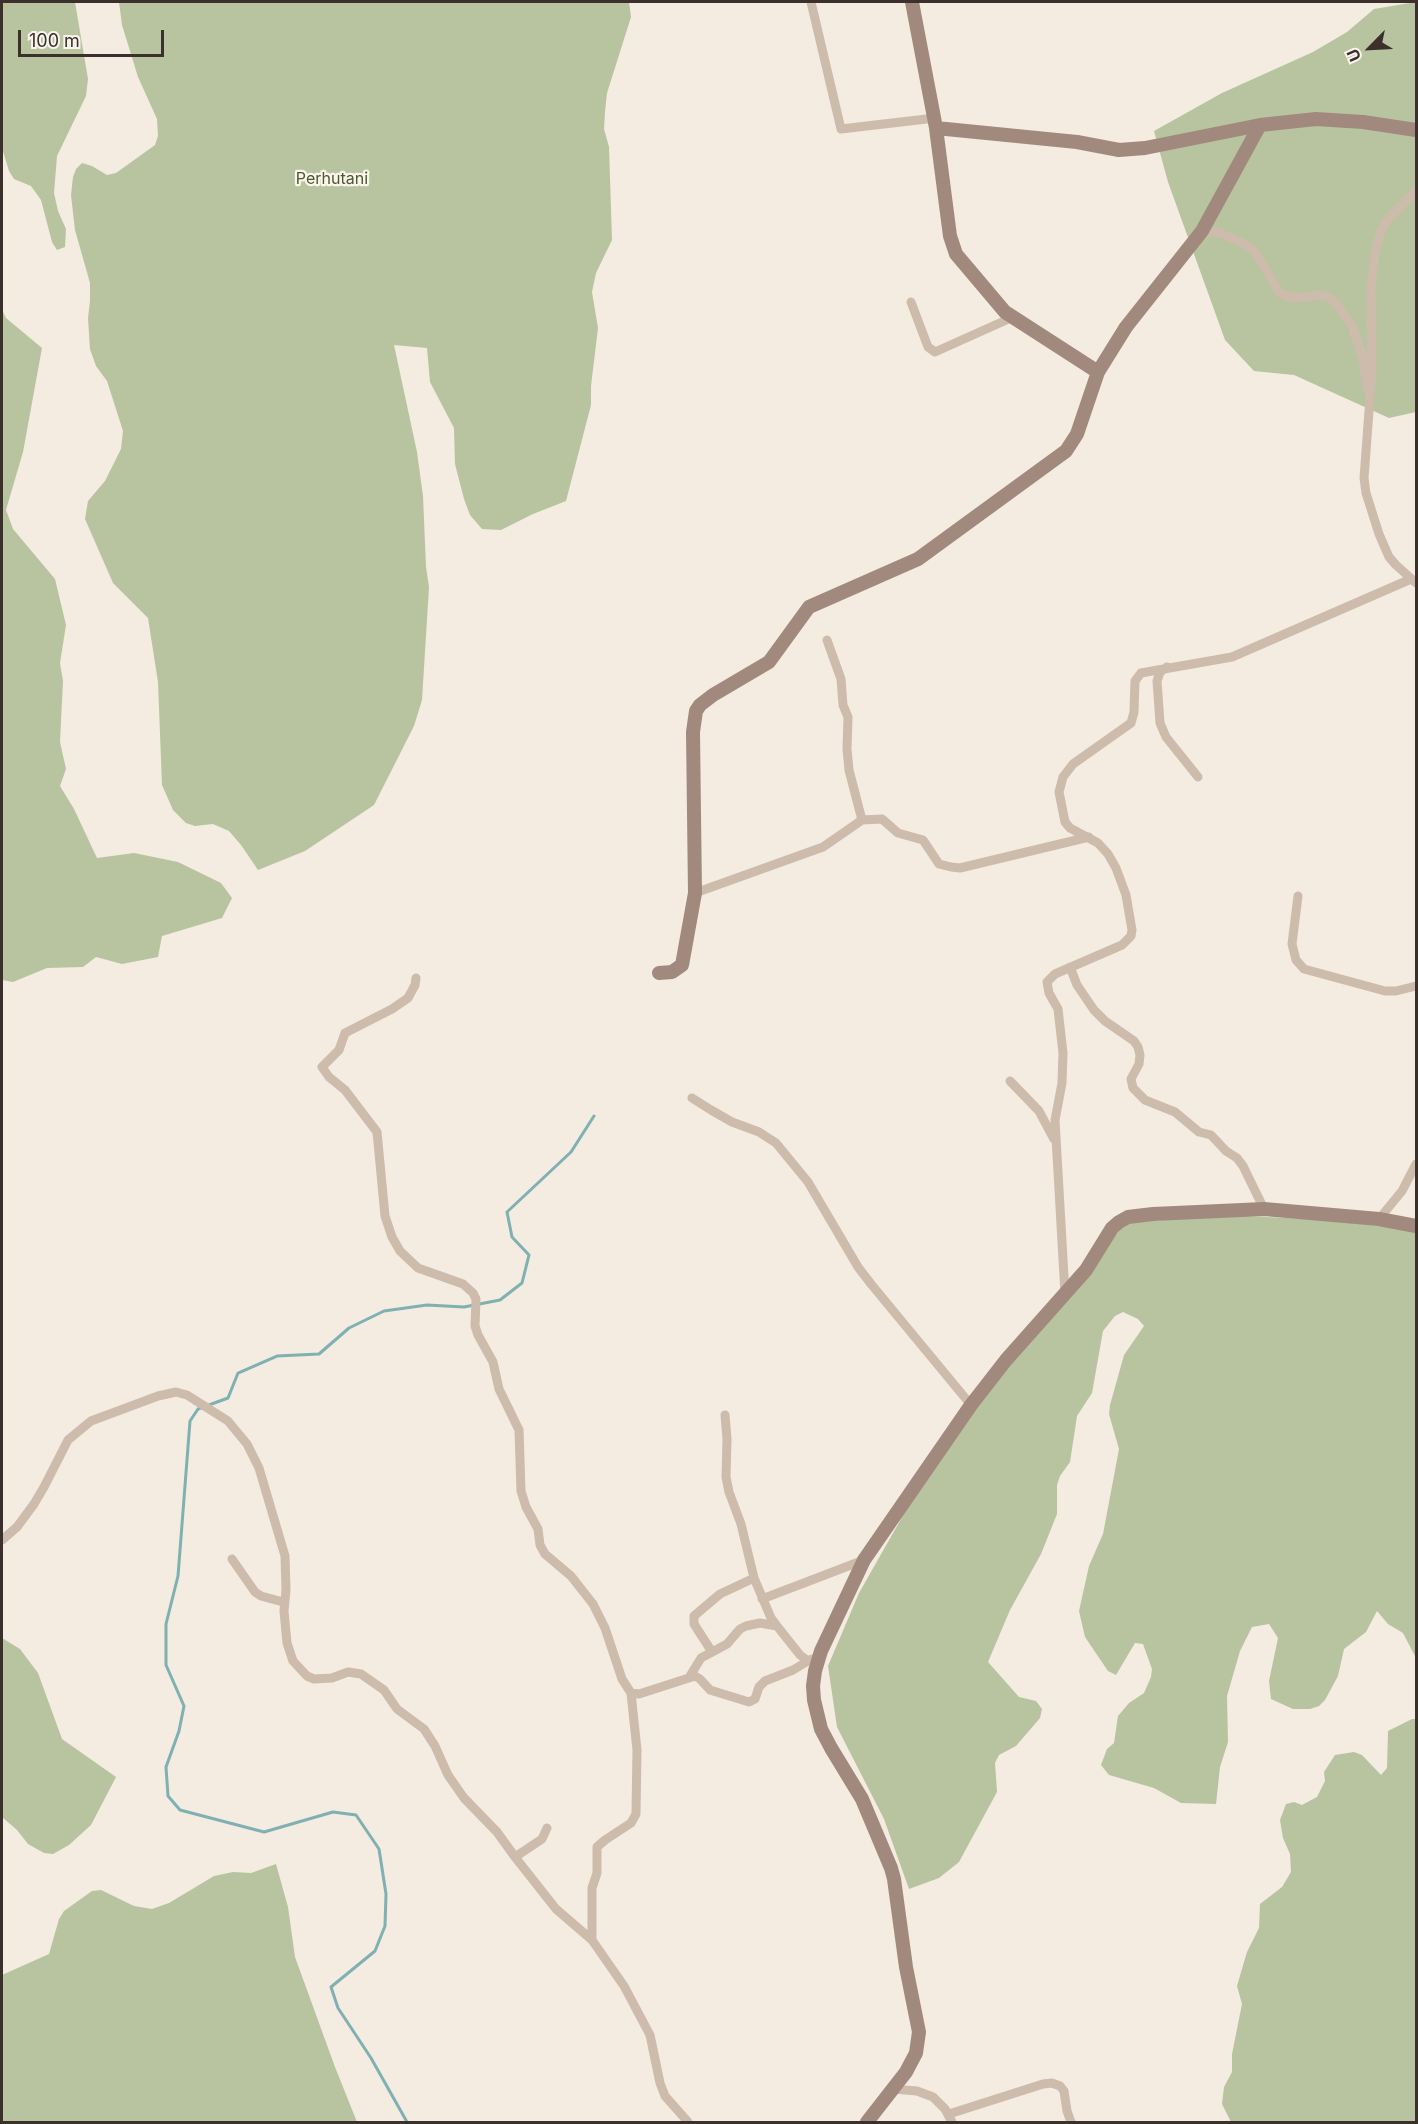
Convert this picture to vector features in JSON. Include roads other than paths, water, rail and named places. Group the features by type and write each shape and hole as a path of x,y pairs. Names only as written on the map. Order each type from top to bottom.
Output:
{"street":[{"path":"811,2 841,129 936,123 1119,150 1145,148 1260,125 1316,119 1363,122 1416,130"},
{"path":"912,2 936,123 952,245 961,262 1005,312 1098,372"},
{"path":"659,973 672,972 682,965 694,893 693,732 696,711 700,705 769,662 809,607 924,555 1066,452 1077,434 1098,372 1126,327 1202,231 1260,125"},
{"path":"1065,1294 1054,1120 1062,1083 1063,1053 1058,1009 1049,993 1047,982 1055,974 1122,945 1131,936 1132,930 1126,895 1116,868 1104,849 1066,824 1059,792 1068,768 1131,723 1134,712 1135,681 1139,675 1151,670 1232,657 1414,580 1389,557 1366,493 1364,478 1372,371 1371,287 1375,251 1386,221 1416,191"},
{"path":"1202,231 1220,233 1245,244 1255,252 1279,292 1286,296 1295,298 1321,295 1331,298 1352,325 1364,358 1370,403"},
{"path":"911,302 928,347 934,352 1013,317"},
{"path":"827,640 841,679 843,705 848,717 849,770 862,820"},
{"path":"1167,667 1160,672 1157,681 1160,723 1166,737 1198,777"},
{"path":"694,893 823,847 862,820 882,819 898,833 923,840 939,864 960,868 1089,837"},
{"path":"1298,896 1292,944 1296,960 1304,969 1385,991 1416,986"},
{"path":"1070,968 1077,985 1094,1010 1105,1021 1134,1041 1138,1047 1139,1064 1131,1079 1133,1088 1145,1100 1175,1112 1199,1132 1211,1135 1226,1151 1237,1158 1244,1166 1264,1209"},
{"path":"416,978 416,985 408,998 345,1033 339,1050 322,1067 329,1077 345,1090 377,1132 385,1216 392,1237 400,1251 418,1268 469,1288 476,1299 475,1326 493,1362 499,1389 519,1430 521,1491 526,1507 538,1529 540,1545 545,1554 571,1576 593,1604 605,1628 622,1679 631,1693 637,1750 636,1814 631,1823 597,1847 597,1874 591,1895 592,1940"},
{"path":"1010,1081 1039,1111 1056,1144"},
{"path":"692,1098 732,1122 759,1132 776,1143 808,1182 858,1267 971,1405"},
{"path":"1379,1219 1402,1191 1416,1164"},
{"path":"867,2122 906,2072 919,2042 918,2022 909,1983 891,1868 862,1799 831,1748 817,1715 813,1686 814,1658 864,1560 971,1405 1006,1360 1092,1263 1112,1228 1128,1217 1164,1213 1264,1209 1379,1219 1416,1226"},
{"path":"2,1540 17,1527 34,1504 68,1440 80,1429 101,1416 176,1392 187,1395 228,1421 247,1444 259,1468 285,1556 286,1590 283,1602 289,1653 300,1670 307,1676 321,1680 348,1672 355,1672 368,1678 384,1690 397,1709 424,1729 464,1798 497,1832 556,1909 592,1940 624,1986 650,2035 665,2096 688,2122"},
{"path":"725,1415 728,1439 726,1477 741,1524 754,1578 762,1599 777,1626 793,1648 814,1658"},
{"path":"232,1559 255,1592 283,1602"},
{"path":"762,1599 864,1560"},
{"path":"712,1652 694,1623 694,1616 720,1594 754,1578"},
{"path":"690,1676 697,1662 731,1641 740,1629 760,1623 777,1626"},
{"path":"631,1693 639,1694 690,1676 697,1677 710,1690 749,1702 754,1699 759,1687 765,1681 793,1670 814,1658"},
{"path":"515,1857 542,1839 547,1828"},
{"path":"893,2089 925,2093 940,2103 951,2118 1043,2084 1052,2083 1060,2086 1064,2091 1071,2122"}],"waterway":[{"path":"407,2122 371,2058 338,2008 331,1987 375,1951 385,1926 386,1894 379,1849 356,1815 333,1812 264,1832 180,1810 168,1796 166,1767 179,1731 184,1706 166,1665 166,1624 178,1576 190,1421 198,1409 228,1398 238,1373 277,1356 319,1354 349,1328 384,1311 427,1305 464,1307 500,1300 522,1283 529,1255 512,1237 507,1212 571,1152 594,1116"}],"park label":[{"name":"Perhutani","path":"332,179"}]}
